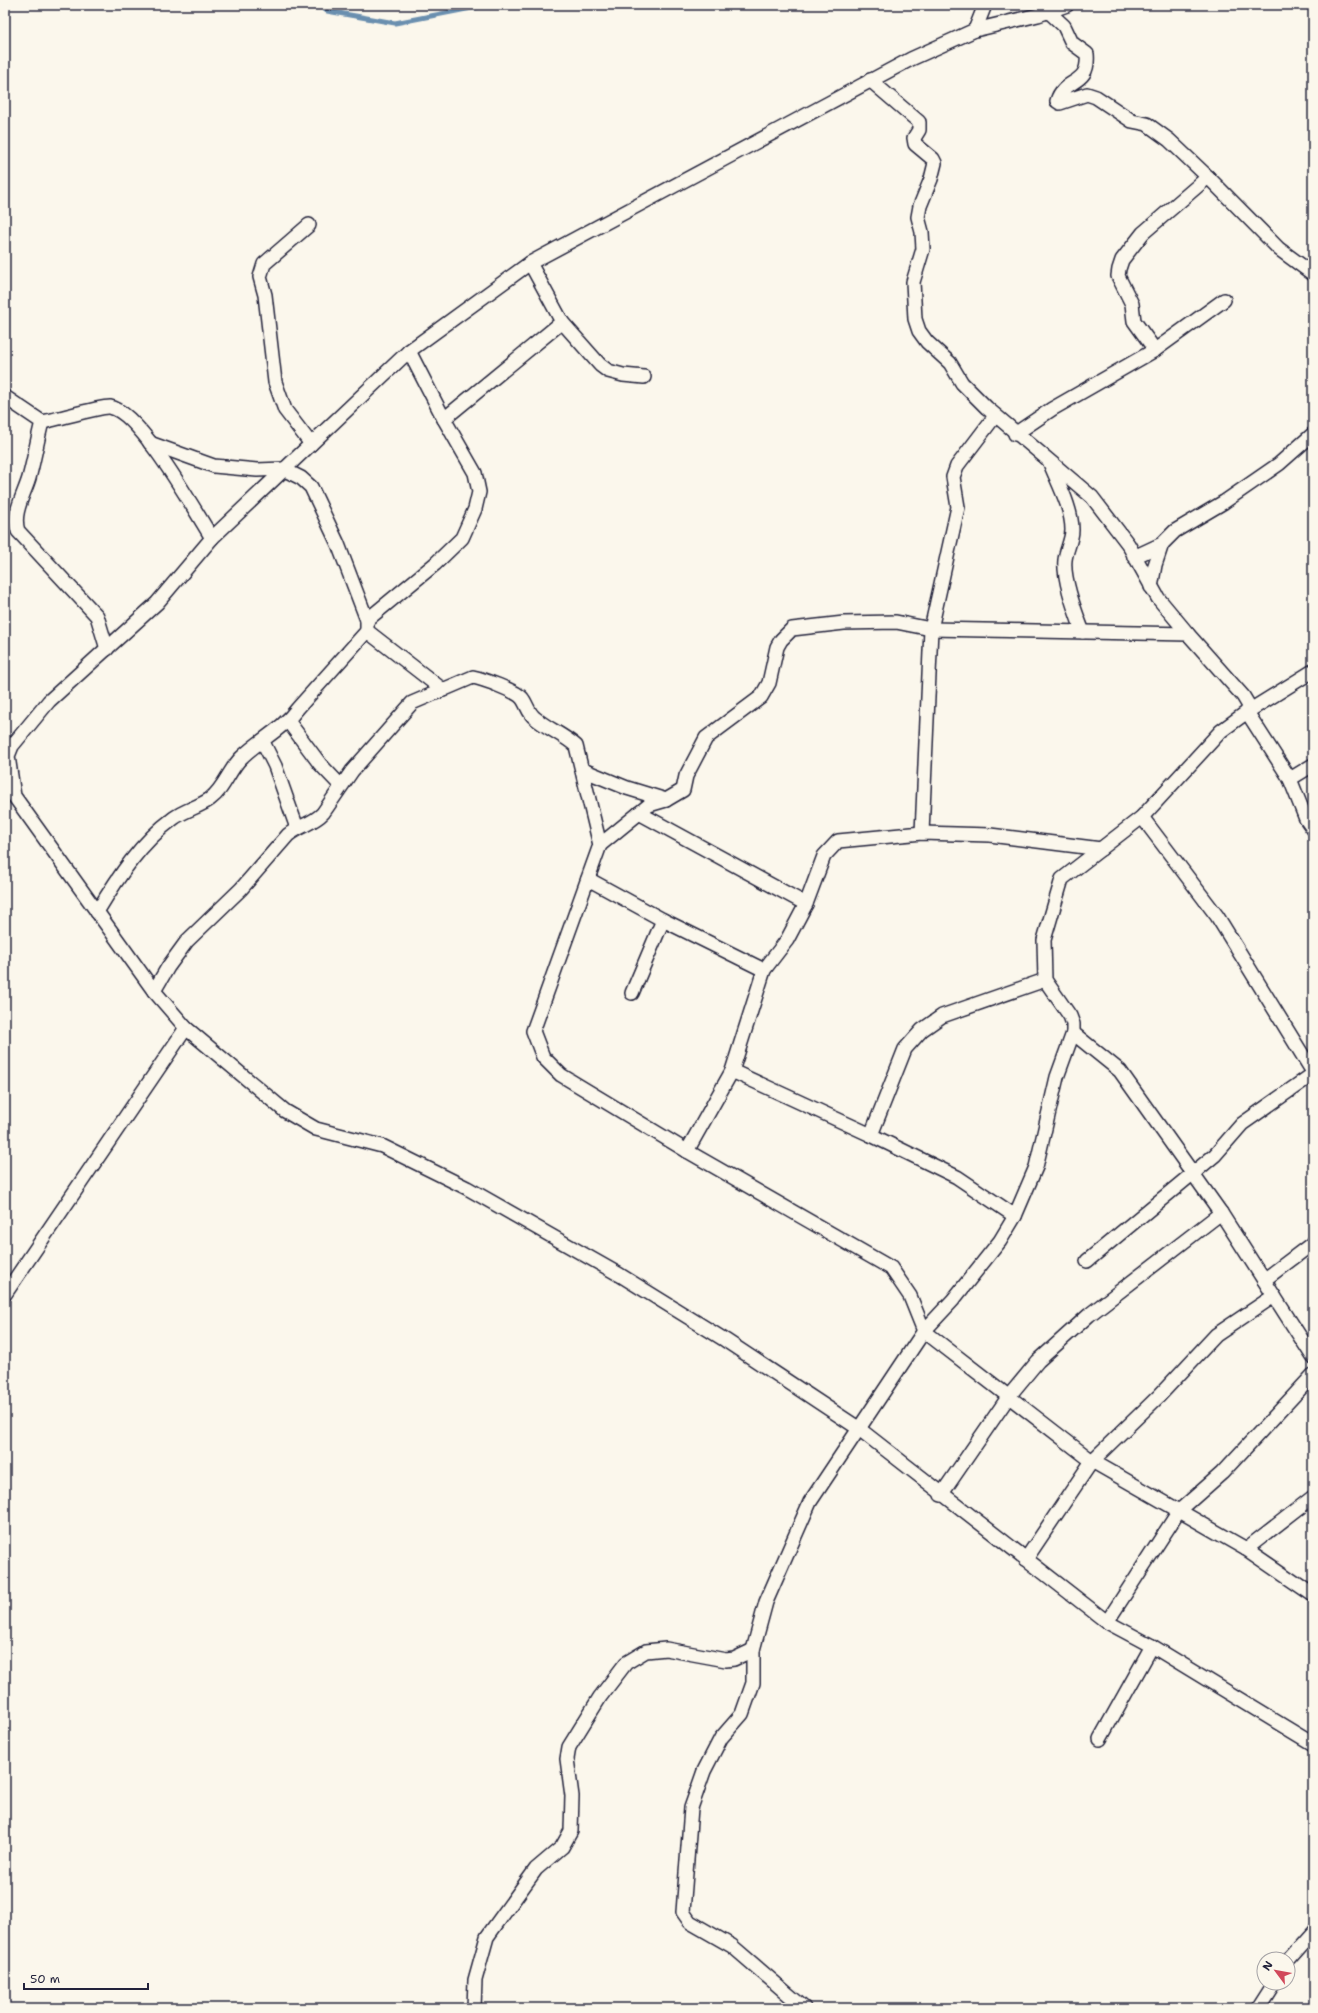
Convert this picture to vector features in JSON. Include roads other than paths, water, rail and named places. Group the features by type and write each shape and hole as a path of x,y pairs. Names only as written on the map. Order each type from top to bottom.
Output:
{"street":[{"path":"975,30 984,5"},
{"path":"1067,5 975,30 870,80 530,263 409,351 212,538 157,603 107,650 49,701 7,750 10,795 154,991 186,1028 285,1111 316,1128 382,1146 467,1188 633,1283 725,1340 858,1428 941,1495 1107,1622 1152,1646 1313,1744"},
{"path":"1041,11 1064,26 1072,43 1087,54 1088,64 1084,74 1079,80 1063,89 1057,101 1060,104 1087,94 1096,97 1132,121 1147,124 1169,140 1279,249 1313,274"},
{"path":"870,80 919,122 919,130 914,138 915,144 933,159 934,163 931,179 920,206 918,217 922,232 923,249 913,282 915,319 926,342 950,363 962,382 995,416 1092,497 1128,544 1158,598 1243,696 1249,706 1247,712"},
{"path":"1155,350 1134,321 1132,304 1118,276 1119,269 1122,260 1143,234 1208,177"},
{"path":"309,225 264,264 260,277 265,295 275,382 284,410 311,444"},
{"path":"530,263 562,322 600,365 608,370 623,375 644,377"},
{"path":"1015,434 1052,409 1155,350 1224,300"},
{"path":"444,419 562,322"},
{"path":"97,912 120,874 147,843 175,817 210,800 241,758 288,721 367,625 462,538 475,509 479,492 475,472 444,419 409,351"},
{"path":"5,397 42,422 109,407 128,416 150,443 186,494 212,538"},
{"path":"922,833 932,629 958,507 953,476 957,466 995,416"},
{"path":"42,422 29,477 16,513 15,523 18,532 31,547 98,616 107,650"},
{"path":"1134,557 1162,544 1175,531 1224,502 1279,464 1313,434"},
{"path":"150,443 214,466 257,470 283,469 301,478 311,487 338,544 367,625 443,690"},
{"path":"1050,462 1069,512 1072,530 1065,560 1065,570 1073,604 1083,632"},
{"path":"1069,512 1074,501 1084,490"},
{"path":"1151,587 1155,565 1162,544"},
{"path":"1188,634 932,629 896,622 844,623 792,629 781,640 777,647 769,682 761,697 706,738 686,776 683,790 666,800 649,805 600,845 533,1031 543,1057 561,1075 687,1151 892,1268 910,1296 924,1330 1092,1461 1246,1548 1313,1595"},
{"path":"804,2008 732,1946 690,1922 683,1912 691,1808 704,1771 721,1738 742,1714 753,1683 753,1650 766,1602 810,1502 924,1330 953,1300 1000,1241 1015,1216 1036,1167 1057,1077 1073,1033 1073,1024 1070,1016 1045,980 1044,940 1062,879 1142,817 1221,731 1247,712 1313,671"},
{"path":"154,991 168,967 187,941 242,889 288,835 297,828 318,818 341,786 401,713 412,703 473,677 484,680 521,697 528,711 534,718 576,746 600,845"},
{"path":"1247,712 1290,778 1306,819 1313,830"},
{"path":"288,721 320,764 341,786"},
{"path":"263,742 275,766 297,828"},
{"path":"1290,778 1313,765"},
{"path":"583,770 627,788 666,800"},
{"path":"639,813 806,904"},
{"path":"1087,1261 1215,1155 1242,1124 1313,1073 1217,916 1142,817"},
{"path":"687,1151 732,1071 764,970 787,940 806,904 824,856 838,841 922,833 990,835 1101,849"},
{"path":"588,879 663,920 764,970"},
{"path":"632,993 663,920"},
{"path":"871,1135 905,1049 922,1030 942,1016 1045,980"},
{"path":"5,1294 186,1028"},
{"path":"1073,1033 1120,1071 1221,1213 1313,1357"},
{"path":"732,1071 871,1135 957,1177 1015,1216"},
{"path":"941,1495 1009,1396 1038,1361 1089,1315 1221,1213"},
{"path":"1264,1280 1313,1243"},
{"path":"1026,1559 1092,1461 1159,1396 1216,1335 1274,1296"},
{"path":"1107,1622 1179,1511 1222,1473 1313,1375"},
{"path":"1246,1548 1313,1497"},
{"path":"1100,1739 1152,1646"},
{"path":"474,2008 475,1980 487,1937 536,1869 562,1847 571,1831 572,1796 567,1759 569,1747 600,1697 626,1663 646,1651 666,1649 726,1660 734,1659 753,1650"},
{"path":"1295,1951 1313,1931"},
{"path":"1258,2008 1269,1991"}],"waterway":[{"path":"319,5 327,11 395,23 487,5"}]}
